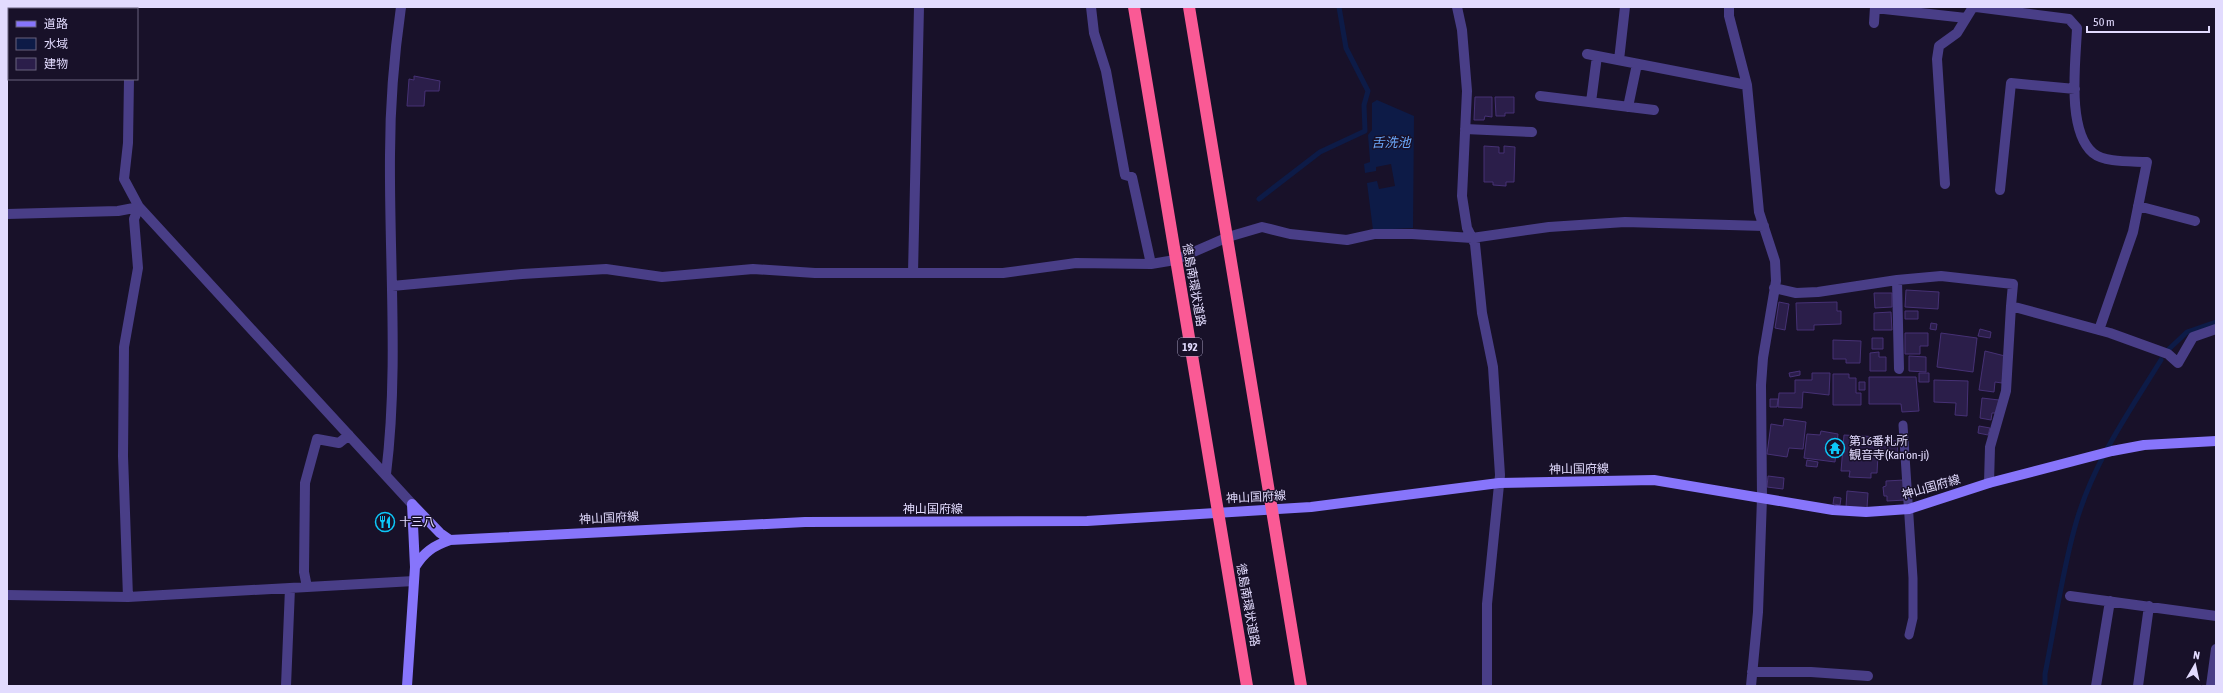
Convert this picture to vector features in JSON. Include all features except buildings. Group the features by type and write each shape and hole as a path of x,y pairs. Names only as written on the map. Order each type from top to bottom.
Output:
{"highway":[{"name":"徳島南環状道路","path":"1134,7 1247,686"},
{"path":"1190,7 1271,510 1301,686"}],"main road":[{"name":"神山国府線","path":"415,567 423,555 434,546 450,540 805,522 1087,521 1311,507 1499,483 1654,480 1833,510 1857,512 1909,509 1988,484 2096,454 2144,445 2216,441"},
{"path":"412,504 440,533 450,540"},
{"path":"407,686 411,652 415,567 412,504"}],"street":[{"path":"386,474 390,442 392,286 390,154 395,54 401,7"},
{"path":"913,273 919,7"},
{"path":"1091,7 1094,33 1106,71 1125,174 1132,177 1151,264"},
{"path":"1457,7 1462,30 1467,91 1462,196 1467,228 1475,244 1482,313 1493,366 1499,483 1488,604 1487,686"},
{"path":"1619,60 1625,7"},
{"path":"1729,7 1729,16 1747,85 1759,212 1775,261 1774,288 1763,358 1761,385 1762,498 1758,612 1752,686"},
{"path":"1874,23 1875,7 1966,18"},
{"path":"1945,184 1938,59 1940,46 1957,33 1973,7"},
{"path":"1976,7 2069,19 2077,28 2074,103 2079,132 2093,153 2106,158 2146,162 2133,232 2099,330"},
{"path":"1591,102 1592,55 1747,85"},
{"path":"1628,107 1637,64"},
{"path":"129,80 128,143 124,179 139,207 412,504"},
{"path":"2000,190 2010,83 2075,89"},
{"path":"1540,96 1654,110"},
{"path":"1465,129 1532,132"},
{"path":"2138,206 2195,221"},
{"path":"7,214 118,212 139,207"},
{"path":"128,597 123,456 124,347 138,268 134,219 139,207"},
{"path":"392,286 522,274 606,269 662,277 753,269 815,273 1003,273 1076,263 1151,264 1175,260 1228,237 1262,227 1290,234 1347,240 1374,234 1412,234 1472,238 1549,228 1625,222 1764,226"},
{"path":"1774,288 1796,294 1897,280 1941,276 2013,284 2006,391 1990,447 1988,484"},
{"path":"1897,280 1900,369"},
{"path":"2011,306 2099,330 2168,354 2178,363 2193,337 2216,329"},
{"path":"307,587 304,572 305,483 316,439 339,443 349,435"},
{"path":"7,595 128,597 414,581"},
{"path":"286,686 290,588"},
{"path":"2070,596 2216,616"},
{"path":"2096,686 2110,601"},
{"path":"2138,686 2149,606"},
{"path":"2211,686 2216,649"},
{"path":"1752,672 1811,672 1868,676"}],"lane":[{"path":"1904,425 1913,618 1909,635"}],"water":[{"name":"舌洗池","path":"1377,100 1414,116 1413,228 1373,230 1367,183 1377,181 1379,189 1395,186 1391,164 1376,167 1376,171 1365,173 1364,164 1370,162 1368,135 1372,130 1372,103"}],"waterway":[{"path":"1259,199 1320,152 1365,131 1364,105 1368,91 1346,48 1339,7"},
{"path":"2169,349 2187,332 2216,322"},
{"path":"2045,686 2045,674 2063,579 2071,541 2083,501 2113,438 2161,360"}],"place":[{"name":"第16番札所 観音寺(Kan'on-ji)","path":"1835,448"},
{"name":"十三八","path":"385,522"}]}
